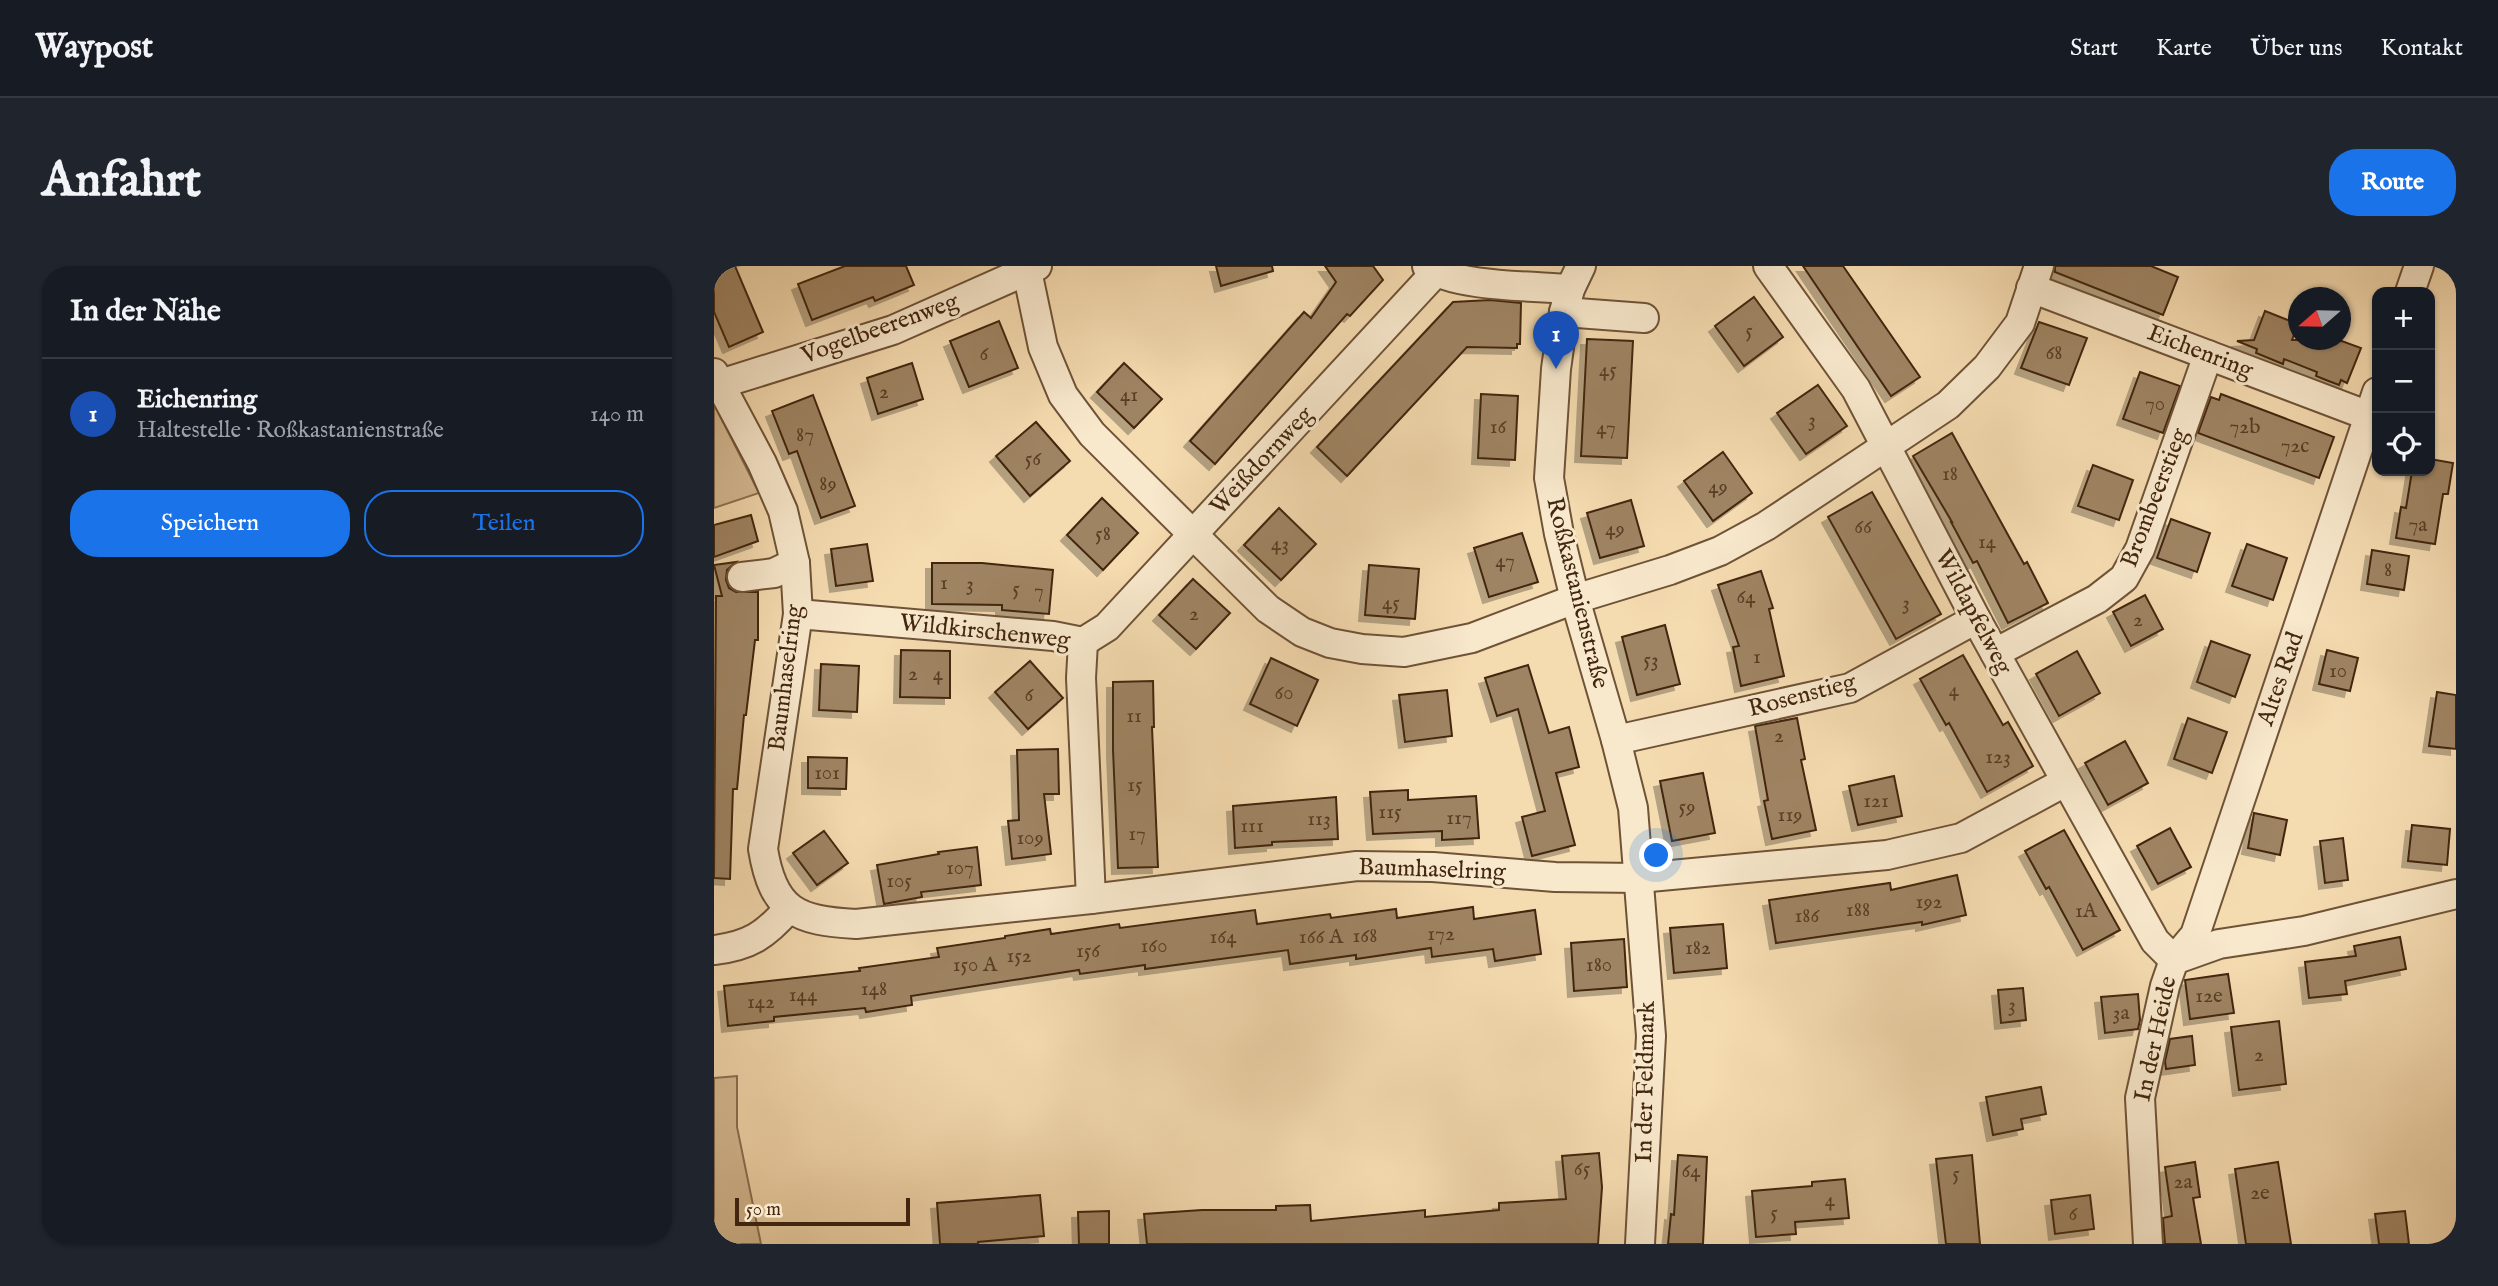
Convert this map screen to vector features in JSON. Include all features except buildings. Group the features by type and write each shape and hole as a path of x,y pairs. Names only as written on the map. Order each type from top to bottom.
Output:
{"street":[{"name":"Wildapfelweg","path":"1768,266 1856,389 2065,782 2155,941 2174,960"},
{"path":"2412,287 2419,266"},
{"name":"Eichenring","path":"1030,268 1043,347 1063,395 1092,434 1268,608 1303,632 1330,643 1362,649 1404,652 1472,638 1575,599 1670,570 1720,551 1766,526 1948,405 1986,368 2020,323 2035,277 2208,355 2372,404"},
{"name":"Vogelbeerenweg","path":"717,379 893,330 1030,268"},
{"name":"Weißdornweg","path":"1083,642 1107,627 1431,270 1459,279 1572,289 1644,318"},
{"name":"Roßkastanienstraße","path":"1572,289 1556,369 1549,478 1575,599 1633,808 1639,878"},
{"name":"Brombeerstieg","path":"1995,653 2097,598 2124,578 2140,549 2208,355"},
{"name":"Baumhaselring","path":"717,379 762,463 783,511 795,563 798,614 762,849 766,871 775,891 788,909 820,922 856,924 1091,899 1357,866 1433,867 1555,877 1639,878 1887,855 1961,838 2065,782"},
{"name":"Altes Rad","path":"2174,960 2195,935 2372,407"},
{"path":"742,577 774,573 795,563"},
{"name":"Wildkirschenweg","path":"798,614 1053,636 1083,642 1081,678 1091,899"},
{"name":"Rosenstieg","path":"1616,740 1850,688 1976,619"},
{"name":"In der Feldmark","path":"1639,878 1651,1036 1640,1244"},
{"path":"2174,960 2219,944 2304,931 2456,894"},
{"path":"714,950 748,943 772,928 788,909"},
{"name":"In der Heide","path":"2148,1244 2140,1098 2165,986 2174,960"}],"shaded area":[{"path":"714,404 759,493 714,508"},
{"path":"737,1076 737,1127 761,1244 714,1244 714,1078"}],"place":[{"name":"Eichenring","path":"1556,369"}]}
